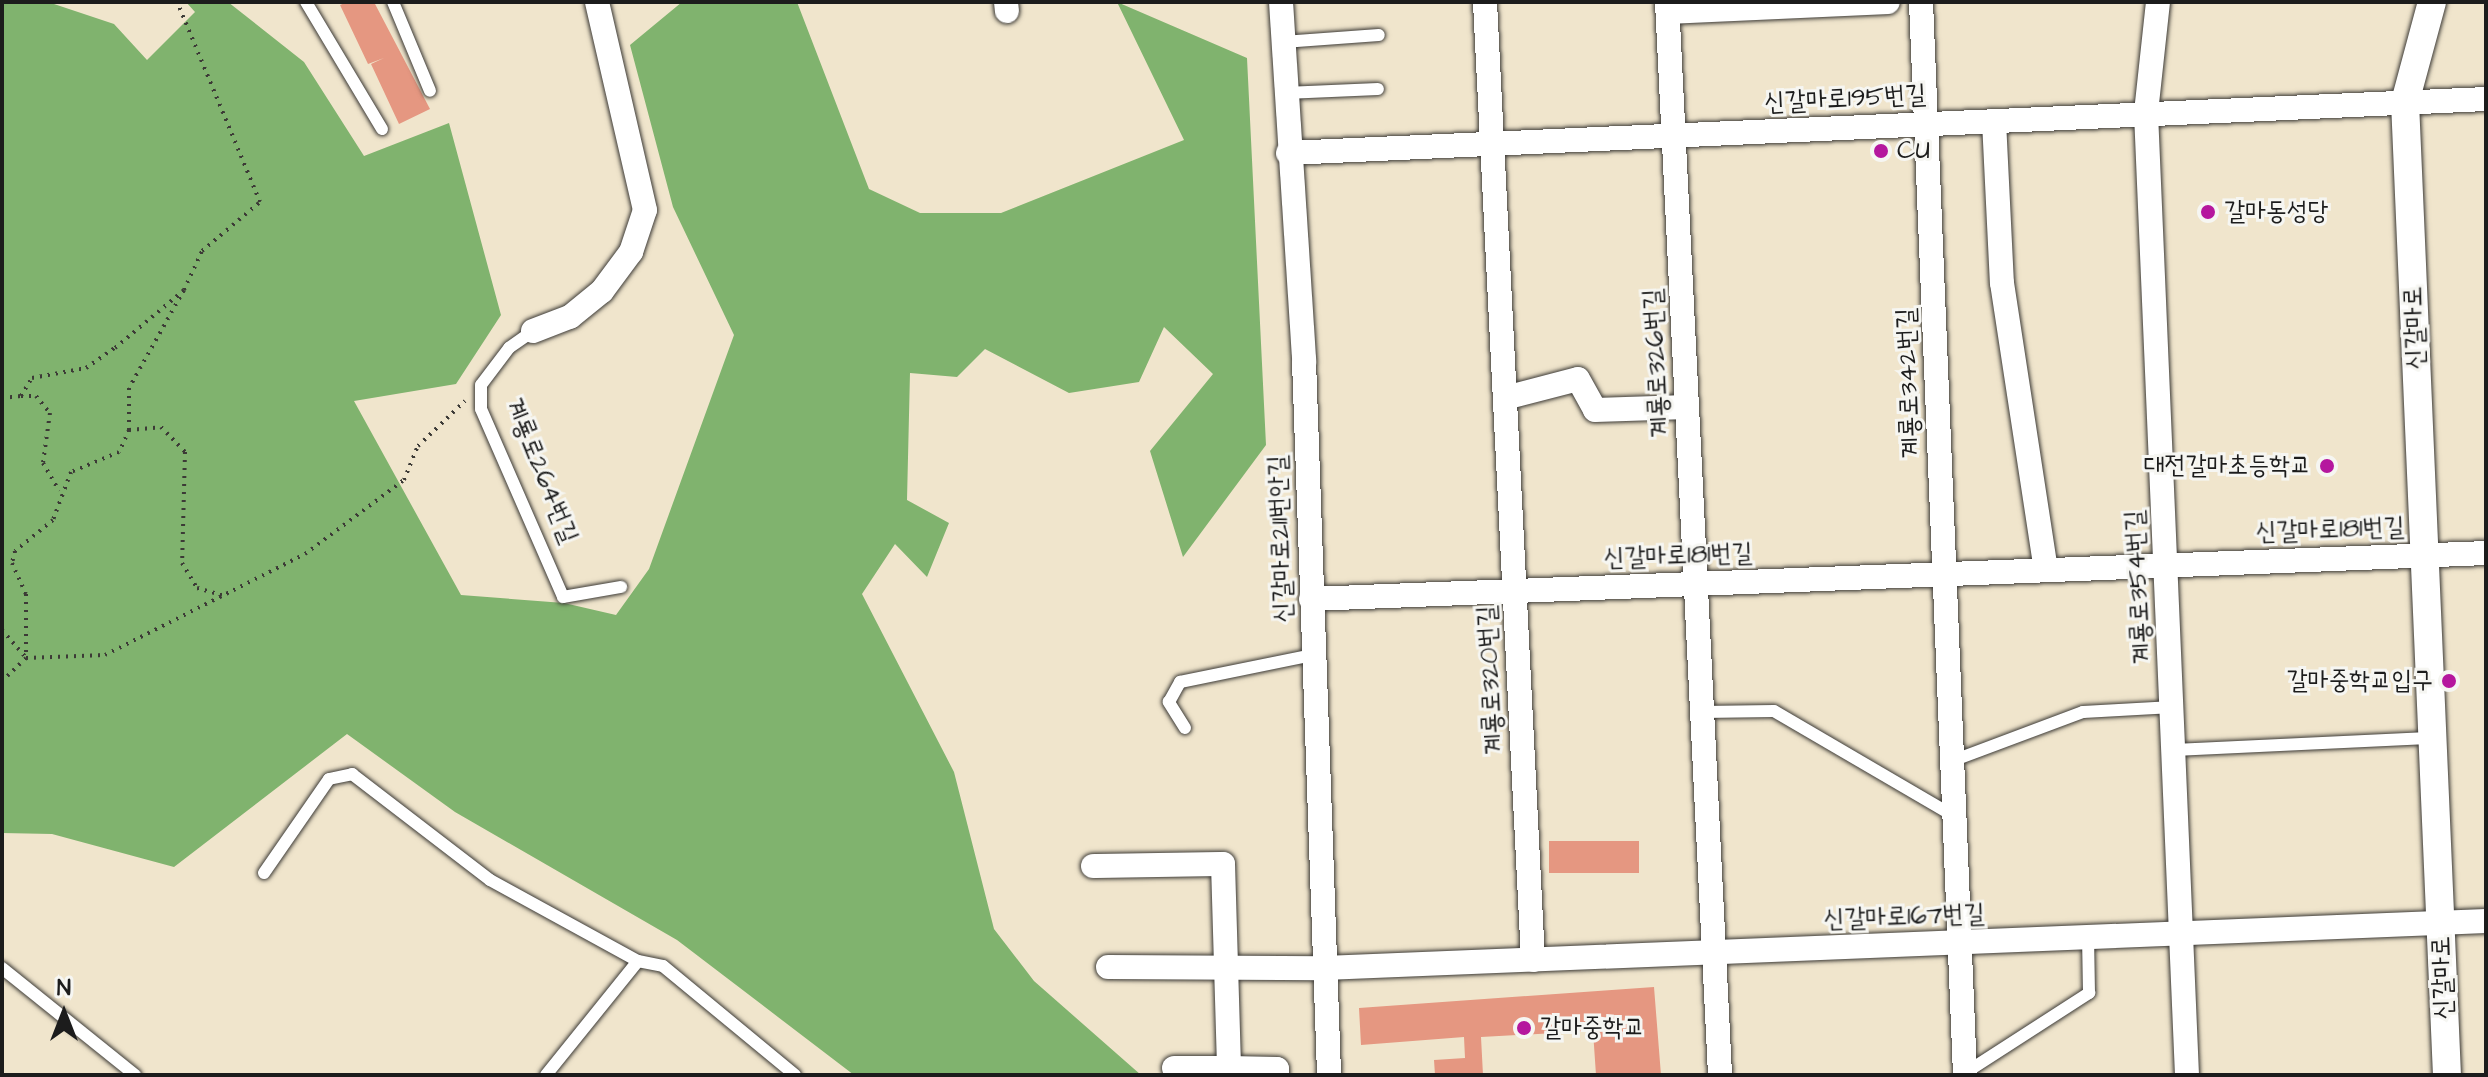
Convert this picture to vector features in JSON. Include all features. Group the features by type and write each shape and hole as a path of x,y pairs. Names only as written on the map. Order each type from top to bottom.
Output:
{"street":[{"name":"계룡로264번길","path":"533,331 570,317 602,291 631,252 645,210 597,2"},
{"name":"신갈마로211번안길","path":"1281,2 1311,599 1329,1075"},
{"name":"계룡로320번길","path":"1485,2 1533,960"},
{"name":"계룡로326번길","path":"1720,1075 1668,7 1888,2"},
{"name":"계룡로342번길","path":"1921,2 1965,1074"},
{"name":"계룡로354번길","path":"2158,2 2146,113 2187,1075"},
{"name":"신갈마로","path":"2432,2 2405,102 2447,1075"},
{"path":"2405,102 2486,99"},
{"name":"신갈마로195번길","path":"1288,153 2405,102"},
{"path":"1994,121 2002,283 2046,570"},
{"path":"1505,398 1578,379 1595,410 1687,407"},
{"path":"2425,554 2486,553"},
{"name":"신갈마로181번길","path":"1311,599 2425,554"},
{"path":"1093,866 1223,864 1229,1068"},
{"name":"신갈마로167번길","path":"1108,967 1324,968 2486,921"},
{"path":"1174,1068 1277,1069 1277,1075"}],"lane":[{"path":"306,2 382,129"},
{"path":"393,2 430,91"},
{"path":"1283,42 1379,35"},
{"path":"1285,93 1378,89"},
{"name":"계룡로264번길","path":"533,331 509,348 481,385 487,423 563,597 621,587"},
{"path":"1185,728 1169,702 1180,682 1313,655"},
{"path":"1952,761 2083,712 2173,707"},
{"path":"1702,712 1774,711 1954,816"},
{"path":"2175,750 2433,738"},
{"path":"264,873 329,779 352,774 490,880 638,961 663,966 795,1075"},
{"name":"계룡로342번길","path":"1965,1074 2089,993 2088,937"},
{"path":"546,1075 638,961"},
{"path":"2,968 135,1075"}],"path":[{"path":"26,658 26,594 12,563 15,551 53,520 59,491 71,472 119,452 129,430 129,388 184,290 202,251 260,202 177,2"},
{"path":"21,396 32,378 86,368 184,290"},
{"path":"2,681 26,658 105,655 305,554 404,480 418,446 481,385"},
{"path":"2,398 21,396 43,401 50,413 43,463 59,491"},
{"path":"129,430 161,427 185,452 182,563 197,588 222,595"},
{"path":"2,630 26,658"}],"green space":[{"path":"2,2 48,2 114,24 147,60 195,12 186,2 228,2 304,62 364,156 449,123 501,315 456,384 354,401 461,595 564,603 616,615 649,569 734,335 673,207 630,45 682,2 797,2 869,189 920,213 1001,213 1184,140 1117,2 1247,58 1266,445 1183,557 1150,451 1213,374 1164,327 1139,382 1069,393 985,349 957,377 910,373 907,500 949,523 927,577 895,544 862,594 954,772 994,929 1034,981 1141,1075 854,1075 677,940 455,812 347,734 174,867 52,834 2,833"}],"building":[{"path":"374,2 430,109 399,124 371,64 384,58 368,64 340,5"},
{"path":"1549,841 1639,841 1639,873 1549,873"},
{"path":"1654,987 1661,1075 1596,1075 1593,1031 1481,1037 1483,1075 1435,1075 1434,1060 1465,1058 1464,1037 1361,1045 1359,1008"}],"place":[{"name":"CU","path":"1881,151"},
{"name":"갈마동성당","path":"2208,212"},
{"name":"대전갈마초등학교","path":"2327,466"},
{"name":"갈마중학교입구","path":"2449,681"},
{"name":"갈마중학교","path":"1524,1028"}]}
